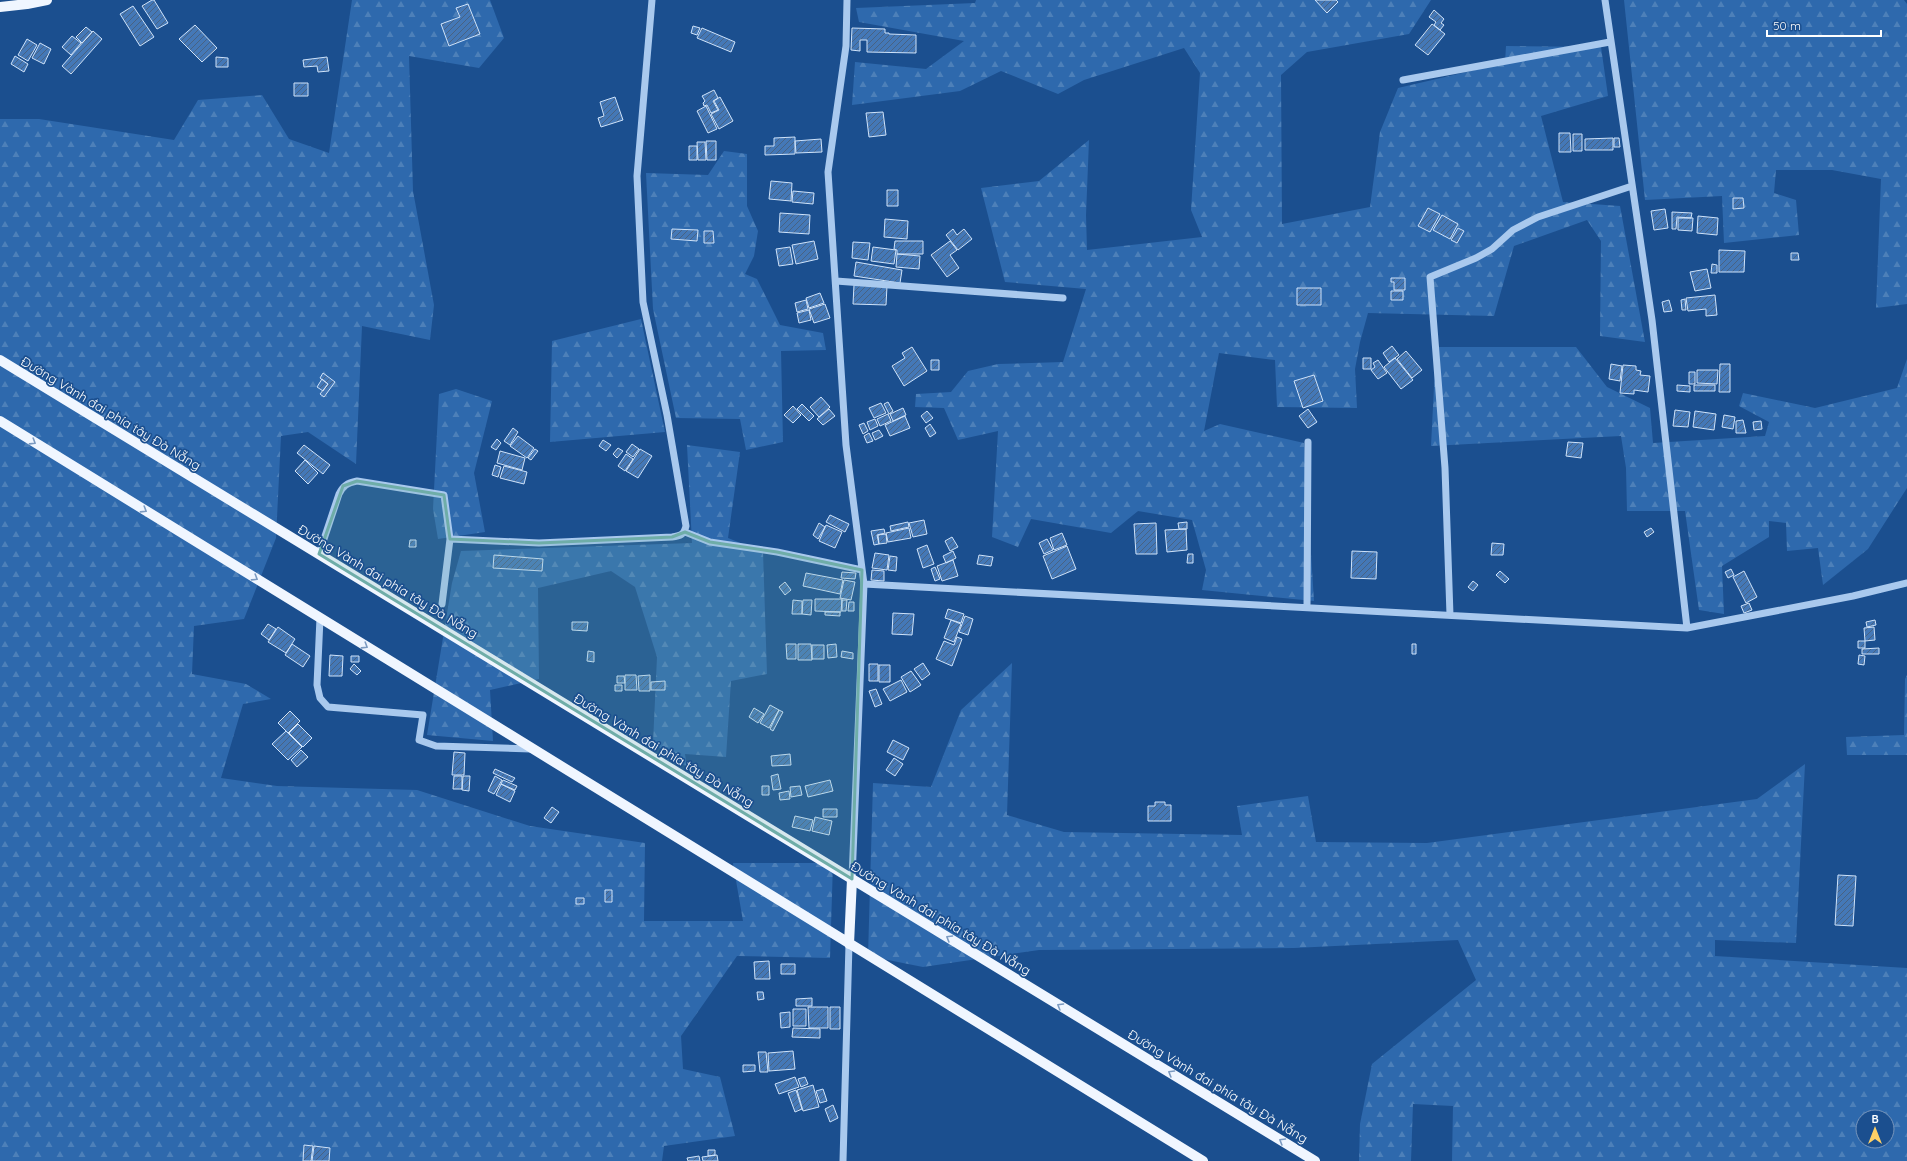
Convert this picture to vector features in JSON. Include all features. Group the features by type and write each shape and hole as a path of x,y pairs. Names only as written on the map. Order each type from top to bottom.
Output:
{"main road":[{"path":"0,7 48,0"},
{"name":"Đường Vành đai phía tây Đà Nẵng","path":"0,360 1315,1161"},
{"path":"0,422 1203,1161"},
{"path":"849,944 852,879"}],"street":[{"path":"450,539 539,543 672,537 680,536 685,532 686,526 667,415 643,302 637,176 652,0"},
{"path":"847,0 846,46 828,172 846,445 864,584 852,879"},
{"path":"1604,0 1653,328 1687,628"},
{"path":"1403,80 1610,42"},
{"path":"1450,614 1446,468 1430,277 1476,258 1492,249 1513,230 1538,217 1632,186"},
{"path":"836,281 1063,298"},
{"path":"1307,607 1308,442"},
{"path":"319,554 341,490 343,486 351,482 357,481 444,496 450,539 442,604"},
{"path":"685,532 710,542 777,552 862,570"},
{"path":"864,584 1450,614 1687,628 1853,596 1907,583"},
{"path":"320,618 317,685 320,698 328,707 423,715 418,740 436,746 532,749"},
{"path":"843,1161 849,944"}],"highlighted area":[{"path":"357,481 444,495 450,539 539,543 672,537 685,532 710,542 777,552 862,570 852,879 319,554 343,486"}],"green space":[{"path":"352,0 490,0 504,38 479,68 409,56 413,191 434,305 430,340 362,326 356,464 308,432 281,436 276,538 244,619 194,626 192,674 246,684 271,699 243,704 221,778 277,786 417,790 530,826 645,843 644,921 743,921 733,863 833,863 830,958 737,956 681,1036 683,1069 720,1077 735,1136 664,1146 662,1161 0,1161 0,119 39,119 174,140 198,100 262,95 289,139 329,153"},
{"path":"976,0 1431,0 1409,34 1307,52 1281,75 1282,224 1370,207 1380,132 1398,88 1505,63 1506,46 1601,47 1608,96 1541,116 1563,202 1620,206 1645,342 1600,336 1601,241 1587,220 1514,246 1494,316 1368,313 1360,342 1355,369 1357,408 1277,407 1275,360 1219,353 1204,431 1220,424 1304,443 1314,601 1202,590 1206,570 1192,520 1138,511 1111,533 1031,519 1018,547 992,537 998,431 958,440 944,408 915,407 916,394 951,392 968,371 998,364 1063,362 1086,289 1005,282 981,188 1039,181 1089,140 1086,215 1087,250 1202,237 1191,210 1200,73 1184,48 1084,80 1058,94 1001,71 960,91 852,105 855,62 926,69 964,41 859,22 856,8 975,3"},
{"path":"1624,0 1904,0 1907,4 1907,304 1876,308 1881,179 1832,170 1776,170 1774,193 1796,200 1799,235 1724,243 1722,196 1645,200"},
{"path":"724,151 747,154 747,206 758,231 754,256 745,274 757,279 780,325 823,333 826,350 781,351 783,442 746,450 740,419 676,418 653,309 646,173 708,175"},
{"path":"641,319 665,432 550,442 552,341"},
{"path":"1436,347 1576,347 1607,387 1650,408 1653,443 1765,436 1769,422 1739,406 1743,393 1815,408 1897,388 1907,359 1907,488 1868,549 1823,585 1818,548 1787,551 1786,523 1769,521 1769,537 1722,566 1724,614 1699,610 1685,511 1627,511 1626,468 1621,436 1431,446"},
{"path":"456,389 492,401 474,473 485,532 438,539 433,509 439,394"},
{"path":"687,445 740,452 728,538 763,552 767,674 731,681 726,757 685,754 687,767 653,743 657,657 635,587 611,571 538,588 539,679 490,690 493,741 427,735 452,583 461,551 692,543"},
{"path":"1012,663 1007,815 1064,832 1242,835 1237,806 1308,796 1316,842 1427,843 1757,799 1805,764 1796,943 1715,940 1715,956 1907,968 1907,1161 1452,1161 1453,1106 1413,1104 1411,1161 1359,1161 1360,1124 1372,1064 1476,980 1458,940 1294,948 1039,950 923,967 868,956 873,783 931,787 961,710"},
{"path":"1907,675 1907,755 1847,755 1846,737 1904,735 1905,679"}],"building":[{"path":"154,0 168,23 157,29 142,6"},
{"path":"1315,0 1336,0 1338,2 1327,13"},
{"path":"468,4 480,34 449,46 441,24 460,17 456,8"},
{"path":"133,6 154,37 140,46 120,14"},
{"path":"1434,10 1444,19 1441,23 1444,25 1440,30 1434,25 1436,22 1429,17"},
{"path":"1432,24 1445,34 1428,55 1415,45"},
{"path":"195,25 217,48 202,62 179,39"},
{"path":"693,26 700,28 697,35 691,33"},
{"path":"86,27 92,32 82,43 76,37"},
{"path":"702,28 735,42 731,52 697,38"},
{"path":"852,28 885,29 885,33 889,34 916,35 916,53 867,52 867,40 860,40 860,51 851,50"},
{"path":"93,31 102,39 71,74 62,66"},
{"path":"72,36 81,43 71,55 62,47"},
{"path":"27,39 37,45 28,61 18,55"},
{"path":"40,43 51,49 44,64 32,58"},
{"path":"15,56 28,64 24,72 11,64"},
{"path":"216,57 228,58 228,67 216,67"},
{"path":"327,57 329,71 318,72 317,66 304,67 303,60"},
{"path":"294,83 308,83 308,96 294,96"},
{"path":"714,90 718,98 713,101 718,110 711,113 707,105 704,106 703,103 705,101 702,96"},
{"path":"615,97 623,120 601,127 598,118 604,116 600,102"},
{"path":"720,97 733,121 719,129 711,114 719,110 714,101"},
{"path":"706,106 717,129 708,133 697,111"},
{"path":"883,112 886,135 869,137 866,113"},
{"path":"1559,133 1570,133 1571,152 1559,152"},
{"path":"1573,134 1582,134 1582,151 1573,151"},
{"path":"795,137 795,154 765,155 765,146 774,146 774,138"},
{"path":"1613,138 1613,150 1585,150 1585,139"},
{"path":"1614,138 1619,138 1620,147 1614,147"},
{"path":"821,139 822,152 796,153 795,141"},
{"path":"706,141 716,141 716,160 707,160"},
{"path":"697,142 705,142 706,160 698,160"},
{"path":"689,146 697,146 697,160 689,160"},
{"path":"771,181 792,183 791,201 769,199"},
{"path":"887,190 898,190 898,206 887,206"},
{"path":"793,191 814,193 813,204 792,202"},
{"path":"1733,198 1743,198 1744,208 1733,209"},
{"path":"1428,208 1440,214 1430,232 1418,226"},
{"path":"1665,209 1668,228 1654,230 1651,211"},
{"path":"1672,212 1692,213 1691,218 1677,217 1676,229 1672,229"},
{"path":"780,213 810,215 809,234 779,232"},
{"path":"1442,215 1458,224 1450,239 1433,230"},
{"path":"1698,216 1718,218 1717,235 1697,233"},
{"path":"1678,218 1693,218 1692,231 1678,230"},
{"path":"885,219 908,221 907,239 884,237"},
{"path":"1458,228 1464,231 1457,243 1451,240"},
{"path":"672,229 698,230 697,241 671,239"},
{"path":"953,229 957,235 964,229 972,239 958,250 946,235"},
{"path":"704,231 713,231 714,243 704,243"},
{"path":"814,241 818,259 796,264 792,245"},
{"path":"895,241 923,241 923,254 897,254 897,250 894,249"},
{"path":"950,241 957,250 950,255 959,268 947,277 931,255"},
{"path":"853,242 870,243 868,260 852,258"},
{"path":"790,247 793,264 779,266 776,249"},
{"path":"873,247 896,250 894,264 871,261"},
{"path":"1719,250 1745,251 1744,272 1719,272"},
{"path":"1791,253 1798,253 1799,260 1791,260"},
{"path":"897,254 920,256 919,269 896,267"},
{"path":"856,262 902,270 900,283 854,276"},
{"path":"1712,264 1717,265 1717,273 1711,273"},
{"path":"1707,269 1711,288 1695,291 1690,272"},
{"path":"1391,278 1405,278 1405,290 1394,290 1394,282 1391,282"},
{"path":"854,285 887,286 886,305 853,304"},
{"path":"1297,288 1321,288 1321,305 1297,305"},
{"path":"1391,291 1403,291 1403,300 1391,300"},
{"path":"820,293 824,303 809,308 806,298"},
{"path":"1715,295 1717,315 1706,316 1706,309 1688,311 1686,298"},
{"path":"1685,299 1686,310 1682,310 1681,300"},
{"path":"806,300 808,309 797,312 795,303"},
{"path":"1669,300 1672,311 1664,312 1662,302"},
{"path":"825,304 830,318 814,323 809,309"},
{"path":"809,310 811,320 799,323 797,313"},
{"path":"1392,346 1399,355 1389,362 1383,353"},
{"path":"912,347 927,371 904,386 892,366 905,358 902,353"},
{"path":"1406,351 1422,370 1412,378 1397,359"},
{"path":"1363,358 1371,358 1371,369 1363,369"},
{"path":"1395,358 1413,380 1401,389 1384,367"},
{"path":"931,360 939,360 939,370 931,370"},
{"path":"1378,360 1387,373 1378,379 1371,370 1375,367 1373,363"},
{"path":"1611,364 1622,366 1620,381 1609,379"},
{"path":"1720,364 1730,364 1730,392 1719,392"},
{"path":"1623,365 1636,366 1636,370 1641,371 1640,375 1650,376 1648,392 1634,390 1634,394 1620,393"},
{"path":"1697,370 1718,370 1717,384 1697,383"},
{"path":"1689,372 1695,372 1695,384 1689,384"},
{"path":"323,373 335,382 324,397 320,394 328,384 320,378"},
{"path":"1314,375 1323,401 1303,408 1294,381"},
{"path":"322,379 328,384 323,391 317,387"},
{"path":"1677,385 1690,386 1690,392 1677,391"},
{"path":"1694,385 1715,385 1715,391 1694,391"},
{"path":"821,397 830,407 819,417 810,407"},
{"path":"888,402 893,411 889,414 884,404"},
{"path":"881,403 886,413 874,418 869,408"},
{"path":"802,404 814,416 809,421 797,409"},
{"path":"793,406 801,415 793,423 784,415"},
{"path":"903,408 906,415 893,421 890,414"},
{"path":"829,409 835,416 823,425 817,419"},
{"path":"1308,409 1317,422 1308,428 1299,416"},
{"path":"1675,410 1690,412 1688,427 1673,426"},
{"path":"927,411 933,418 926,423 921,416"},
{"path":"1695,411 1716,414 1714,430 1693,427"},
{"path":"888,414 891,421 880,426 877,419"},
{"path":"1724,415 1735,417 1733,429 1722,427"},
{"path":"905,416 910,428 890,436 885,425"},
{"path":"875,419 878,426 870,430 867,422"},
{"path":"1743,420 1746,433 1736,433 1736,421"},
{"path":"1761,421 1762,429 1754,430 1753,422"},
{"path":"864,423 868,431 863,434 859,425"},
{"path":"930,424 936,433 930,437 925,428"},
{"path":"513,428 518,432 510,445 504,441"},
{"path":"879,430 883,436 875,440 872,433"},
{"path":"869,433 873,441 867,443 864,436"},
{"path":"518,436 534,448 527,458 510,446"},
{"path":"497,439 501,443 496,450 491,447"},
{"path":"603,440 611,445 606,451 599,446"},
{"path":"1568,442 1583,443 1581,458 1566,456"},
{"path":"632,444 639,449 633,457 626,452"},
{"path":"304,445 330,465 323,474 297,453"},
{"path":"618,448 623,451 617,458 613,454"},
{"path":"535,449 538,451 531,460 528,458"},
{"path":"640,449 652,456 638,478 626,471"},
{"path":"500,451 525,458 522,470 497,463"},
{"path":"626,454 633,459 625,471 618,466"},
{"path":"305,460 318,473 308,484 295,471"},
{"path":"495,465 501,467 498,477 492,475"},
{"path":"504,466 527,472 524,484 500,478"},
{"path":"830,515 849,524 845,532 826,522"},
{"path":"924,520 927,534 913,537 909,523"},
{"path":"908,522 909,527 891,531 890,526"},
{"path":"1187,522 1187,529 1179,529 1178,523"},
{"path":"819,523 825,527 818,539 813,535"},
{"path":"1156,523 1157,554 1136,554 1134,524"},
{"path":"826,525 842,532 835,548 819,541"},
{"path":"909,528 911,538 888,542 886,533"},
{"path":"1651,528 1654,532 1647,537 1644,532"},
{"path":"884,529 885,533 877,535 879,544 874,545 871,531"},
{"path":"1186,529 1187,550 1167,552 1165,530"},
{"path":"1062,533 1067,545 1054,550 1050,538"},
{"path":"886,534 887,543 879,544 878,535"},
{"path":"952,537 958,547 950,551 945,541"},
{"path":"1047,539 1053,550 1044,554 1039,543"},
{"path":"410,540 416,540 416,547 409,547"},
{"path":"1492,543 1504,544 1503,555 1491,555"},
{"path":"927,545 934,564 923,568 917,549"},
{"path":"1067,546 1076,569 1052,579 1043,556"},
{"path":"953,551 956,558 946,563 943,556"},
{"path":"1352,551 1377,552 1376,579 1351,578"},
{"path":"875,553 889,555 887,570 872,568"},
{"path":"1188,554 1193,554 1193,563 1187,563"},
{"path":"494,555 543,559 542,571 493,568"},
{"path":"979,555 993,557 991,566 977,564"},
{"path":"890,556 897,557 896,571 888,570"},
{"path":"953,560 958,576 942,581 937,566"},
{"path":"935,567 940,579 935,581 931,569"},
{"path":"1731,569 1734,575 1728,578 1725,572"},
{"path":"872,570 884,571 884,581 871,580"},
{"path":"1500,571 1509,579 1505,583 1496,575"},
{"path":"1744,571 1757,597 1746,603 1733,577"},
{"path":"842,572 856,573 855,579 841,578"},
{"path":"806,573 843,580 840,594 803,586"},
{"path":"844,580 855,582 851,600 840,598"},
{"path":"1473,581 1478,585 1473,591 1468,587"},
{"path":"785,582 791,590 785,595 779,587"},
{"path":"815,599 842,599 841,612 815,611"},
{"path":"793,600 802,601 802,614 792,614"},
{"path":"803,600 812,600 811,615 802,614"},
{"path":"842,600 847,600 846,611 842,611"},
{"path":"849,602 854,602 854,611 848,611"},
{"path":"1749,603 1752,610 1744,613 1741,606"},
{"path":"948,609 964,614 961,623 945,618"},
{"path":"825,612 840,612 840,616 825,615"},
{"path":"893,613 914,614 912,635 892,634"},
{"path":"965,616 973,619 968,635 959,632"},
{"path":"951,620 961,624 954,642 944,638"},
{"path":"1875,620 1876,625 1867,627 1866,622"},
{"path":"572,622 588,622 587,631 572,630"},
{"path":"268,624 276,629 269,640 261,634"},
{"path":"278,627 295,639 286,653 268,642"},
{"path":"1874,627 1875,640 1865,641 1864,628"},
{"path":"957,637 962,639 952,666 936,659 944,641 954,645"},
{"path":"1858,641 1865,641 1865,648 1858,648"},
{"path":"292,644 310,656 303,667 285,655"},
{"path":"786,644 796,644 796,659 787,659"},
{"path":"798,644 811,644 812,660 798,660"},
{"path":"836,644 837,657 828,658 827,645"},
{"path":"1412,644 1416,644 1416,654 1412,654"},
{"path":"812,645 824,645 824,659 812,659"},
{"path":"1879,648 1879,654 1862,654 1862,649"},
{"path":"588,651 594,652 594,662 587,661"},
{"path":"842,651 853,653 853,659 841,657"},
{"path":"330,655 343,656 342,676 329,676"},
{"path":"1859,655 1865,656 1864,665 1858,664"},
{"path":"351,656 359,656 359,662 351,662"},
{"path":"923,663 930,674 922,680 914,669"},
{"path":"354,664 361,671 357,675 350,669"},
{"path":"869,664 878,664 878,681 869,681"},
{"path":"879,665 890,665 890,682 879,682"},
{"path":"911,671 921,685 910,692 901,677"},
{"path":"625,675 636,675 637,690 625,690"},
{"path":"650,675 650,691 639,691 638,676"},
{"path":"617,676 624,676 625,683 617,683"},
{"path":"901,680 907,692 890,701 883,689"},
{"path":"665,681 665,690 651,690 651,682"},
{"path":"615,685 622,685 622,691 615,691"},
{"path":"876,689 882,704 875,707 869,691"},
{"path":"770,705 779,710 769,728 760,723"},
{"path":"754,708 764,714 758,723 749,717"},
{"path":"779,710 783,712 773,731 770,729"},
{"path":"290,711 300,721 288,733 278,723"},
{"path":"298,724 312,738 303,747 289,733"},
{"path":"286,731 302,747 288,760 272,744"},
{"path":"893,740 909,748 903,760 887,752"},
{"path":"301,750 308,757 297,767 291,760"},
{"path":"454,752 465,753 464,775 452,775"},
{"path":"790,754 791,765 772,766 771,756"},
{"path":"894,758 903,764 895,776 886,770"},
{"path":"495,769 515,778 512,782 493,773"},
{"path":"778,774 781,789 773,790 771,776"},
{"path":"454,776 462,776 462,789 453,789"},
{"path":"463,776 470,776 469,791 462,790"},
{"path":"495,776 502,780 494,794 488,791"},
{"path":"503,780 517,786 515,790 501,784"},
{"path":"830,780 833,791 808,797 805,786"},
{"path":"501,784 515,791 510,802 496,795"},
{"path":"762,786 769,786 769,795 762,795"},
{"path":"800,786 802,795 791,797 790,787"},
{"path":"789,791 790,799 780,800 779,793"},
{"path":"1155,802 1165,802 1165,805 1171,805 1171,821 1148,821 1148,806 1155,806"},
{"path":"552,807 559,812 551,823 544,818"},
{"path":"823,809 837,809 837,817 823,817"},
{"path":"795,816 813,820 810,831 792,827"},
{"path":"815,817 832,821 829,835 812,831"},
{"path":"1838,875 1856,876 1853,926 1835,925"},
{"path":"605,890 612,890 612,902 605,902"},
{"path":"576,898 584,898 584,904 576,904"},
{"path":"769,961 770,979 755,979 754,962"},
{"path":"781,964 795,964 795,974 781,974"},
{"path":"757,992 763,992 764,999 758,1000"},
{"path":"812,998 812,1006 796,1006 796,999"},
{"path":"808,1007 828,1007 828,1028 809,1028"},
{"path":"830,1007 840,1007 840,1029 830,1029"},
{"path":"793,1009 806,1009 806,1026 793,1026"},
{"path":"790,1012 790,1027 781,1028 780,1013"},
{"path":"793,1028 820,1029 820,1038 792,1037"},
{"path":"793,1051 795,1069 769,1071 768,1053"},
{"path":"758,1052 766,1052 768,1072 760,1072"},
{"path":"743,1065 755,1065 755,1071 743,1072"},
{"path":"795,1077 799,1087 779,1094 775,1084"},
{"path":"805,1077 808,1084 801,1087 798,1079"},
{"path":"813,1085 819,1107 803,1111 797,1090"},
{"path":"823,1089 827,1101 820,1103 816,1091"},
{"path":"796,1090 802,1109 795,1112 788,1093"},
{"path":"833,1105 838,1118 830,1122 825,1109"},
{"path":"304,1145 313,1146 311,1161 303,1161"},
{"path":"314,1146 330,1148 329,1161 312,1161"},
{"path":"708,1150 715,1150 715,1155 708,1156"},
{"path":"717,1155 718,1161 703,1161 702,1157"},
{"path":"699,1156 700,1161 688,1161 687,1158"}]}
